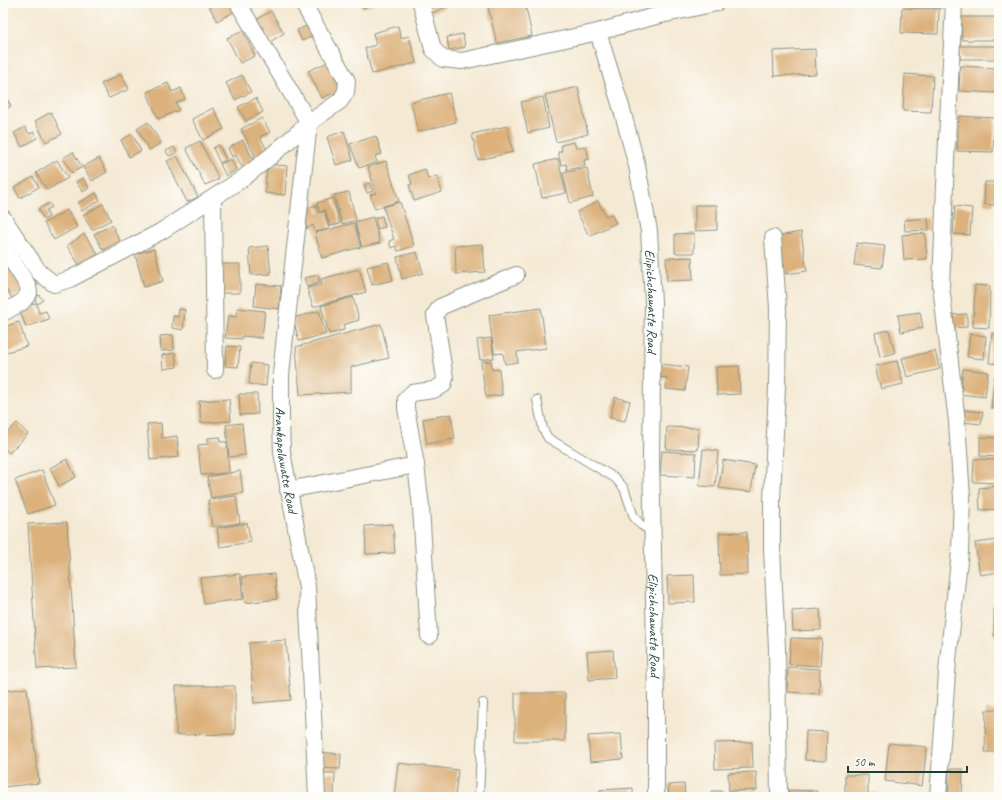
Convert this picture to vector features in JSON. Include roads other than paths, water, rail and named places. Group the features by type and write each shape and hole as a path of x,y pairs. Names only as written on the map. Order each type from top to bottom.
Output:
{"street":[{"path":"238,3 309,124"},
{"path":"3,218 39,272 54,284 70,279 160,232 212,199 260,165 309,124 340,101 346,92 347,81 303,3"},
{"path":"420,3 433,49 443,59 462,61 598,32 652,16 716,3"},
{"path":"938,797 948,660 960,552 962,498 957,422 942,286 954,3"},
{"name":"Elipichchawatte Road","path":"598,32 622,110 635,159 649,231 653,302 651,455 656,699 656,797"},
{"name":"Arankapolawatte Road","path":"309,124 281,375 282,452 307,587 317,797"},
{"path":"212,199 215,370"},
{"path":"773,238 778,308 777,387 772,500 772,549 777,648 779,797"},
{"path":"3,246 28,286 29,293 22,302 3,313"},
{"path":"429,636 421,507 416,465 406,408 406,399 412,393 433,390 443,386 445,378 435,315 440,307 516,275"},
{"path":"288,490 416,465"}],"lane":[{"path":"537,400 543,429 548,438 615,478 624,488 634,517 641,525 652,532"},
{"path":"479,797 483,703"}]}
